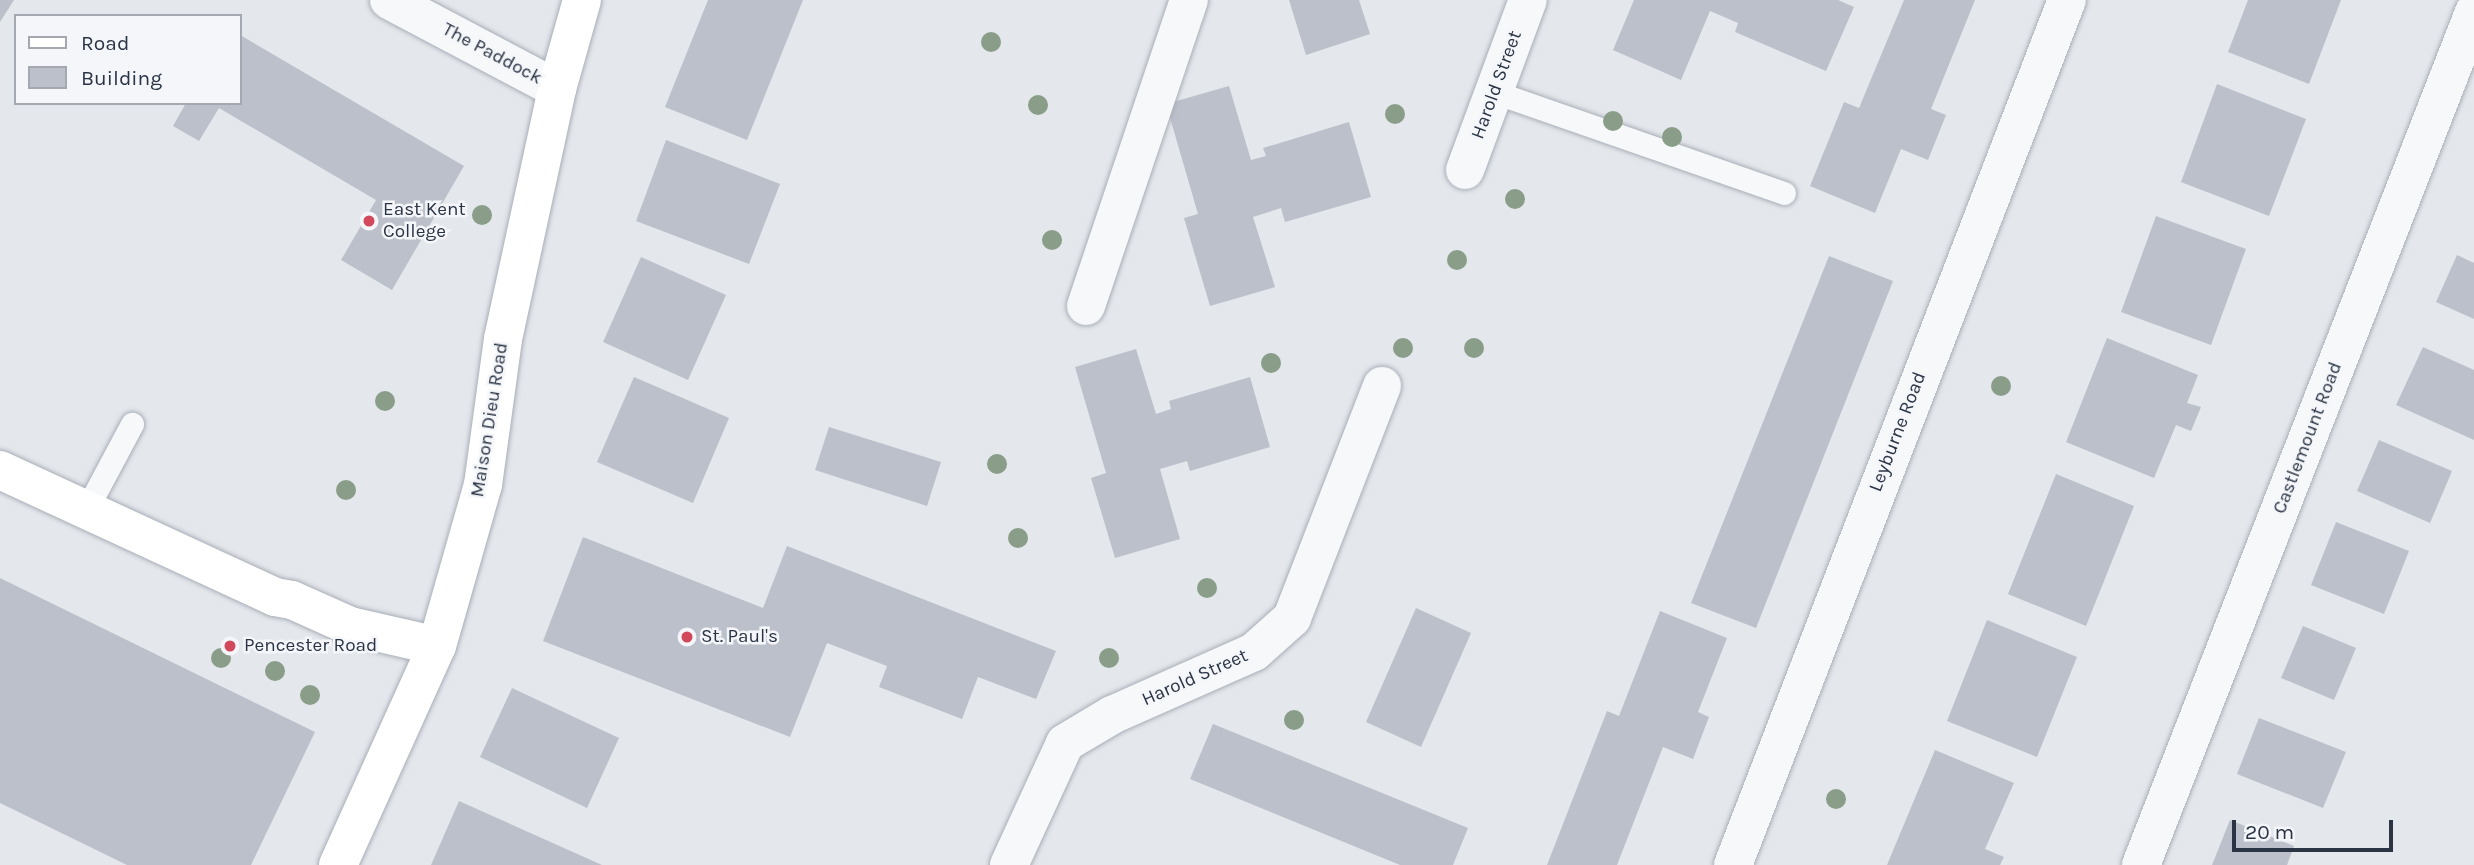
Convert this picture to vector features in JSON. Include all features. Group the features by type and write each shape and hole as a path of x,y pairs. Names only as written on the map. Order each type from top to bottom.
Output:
{"main road":[{"name":"Maison Dieu Road","path":"338,865 437,646 483,485 503,339 557,89 582,0"},
{"path":"0,470 85,512 350,626 437,646"}],"street":[{"name":"The Paddock","path":"389,0 557,89"},
{"path":"1086,306 1189,0"},
{"name":"Harold Street","path":"1465,170 1528,0"},
{"name":"Leyburne Road","path":"1733,865 2067,0"},
{"name":"Castlemount Road","path":"2141,865 2474,12"},
{"name":"Harold Street","path":"1009,865 1065,743 1112,715 1254,652 1292,618 1382,386"}],"lane":[{"path":"1494,92 1784,193"},
{"path":"85,512 132,424"}],"building":[{"path":"0,0 14,0 0,22"},
{"path":"708,0 803,0 747,140 665,107"},
{"path":"1289,0 1359,0 1370,34 1306,55"},
{"path":"1634,0 1838,0 1854,7 1826,71 1735,32 1738,23 1710,11 1681,80 1613,50"},
{"path":"1904,0 1975,0 1931,109 1946,115 1928,160 1901,149 1875,213 1810,186 1844,102 1859,108"},
{"path":"2248,0 2341,0 2309,84 2228,52"},
{"path":"242,36 464,166 392,290 341,260 376,200 219,108 199,141 173,126 185,105 242,105"},
{"path":"2217,84 2306,119 2269,216 2181,182"},
{"path":"1229,86 1251,160 1266,156 1263,148 1349,122 1371,197 1285,222 1281,208 1253,217 1275,287 1210,306 1184,218 1198,214 1166,104"},
{"path":"666,140 780,184 749,264 636,221"},
{"path":"2156,216 2246,249 2211,345 2121,312"},
{"path":"2457,255 2474,263 2474,319 2436,302"},
{"path":"1829,256 1893,281 1756,628 1691,603"},
{"path":"641,257 726,295 688,380 603,342"},
{"path":"2107,338 2198,375 2187,403 2201,407 2191,431 2176,425 2154,478 2066,442"},
{"path":"2423,347 2474,370 2474,440 2396,405"},
{"path":"1136,349 1156,414 1171,409 1169,401 1250,377 1270,447 1190,471 1187,461 1160,469 1180,539 1115,558 1091,478 1106,473 1075,367"},
{"path":"634,377 729,418 693,503 597,462"},
{"path":"829,427 941,462 927,506 815,470"},
{"path":"2379,440 2452,471 2430,523 2357,491"},
{"path":"2056,474 2134,506 2086,626 2008,594"},
{"path":"2336,522 2409,551 2384,614 2311,585"},
{"path":"583,537 763,608 787,546 1056,651 1036,699 978,677 962,719 879,687 887,666 827,643 790,737 543,641"},
{"path":"0,578 315,732 251,865 127,865 0,803"},
{"path":"1416,608 1471,633 1421,747 1366,722"},
{"path":"1660,611 1727,638 1698,712 1709,717 1693,759 1663,747 1617,865 1547,865 1607,711 1619,716"},
{"path":"1987,620 2077,657 2037,757 1947,721"},
{"path":"2303,626 2356,648 2334,700 2281,678"},
{"path":"512,688 619,738 587,808 480,757"},
{"path":"2259,718 2346,752 2323,808 2237,774"},
{"path":"1213,724 1468,828 1453,865 1400,865 1190,779"},
{"path":"1935,750 2014,783 1985,849 2004,857 2000,865 1887,865"},
{"path":"459,801 602,865 431,865"},
{"path":"2230,820 2294,846 2287,865 2212,865"}],"place":[{"name":"East Kent College","path":"369,221"},
{"name":"St. Paul's","path":"687,637"},
{"name":"Pencester Road","path":"230,646"}]}
